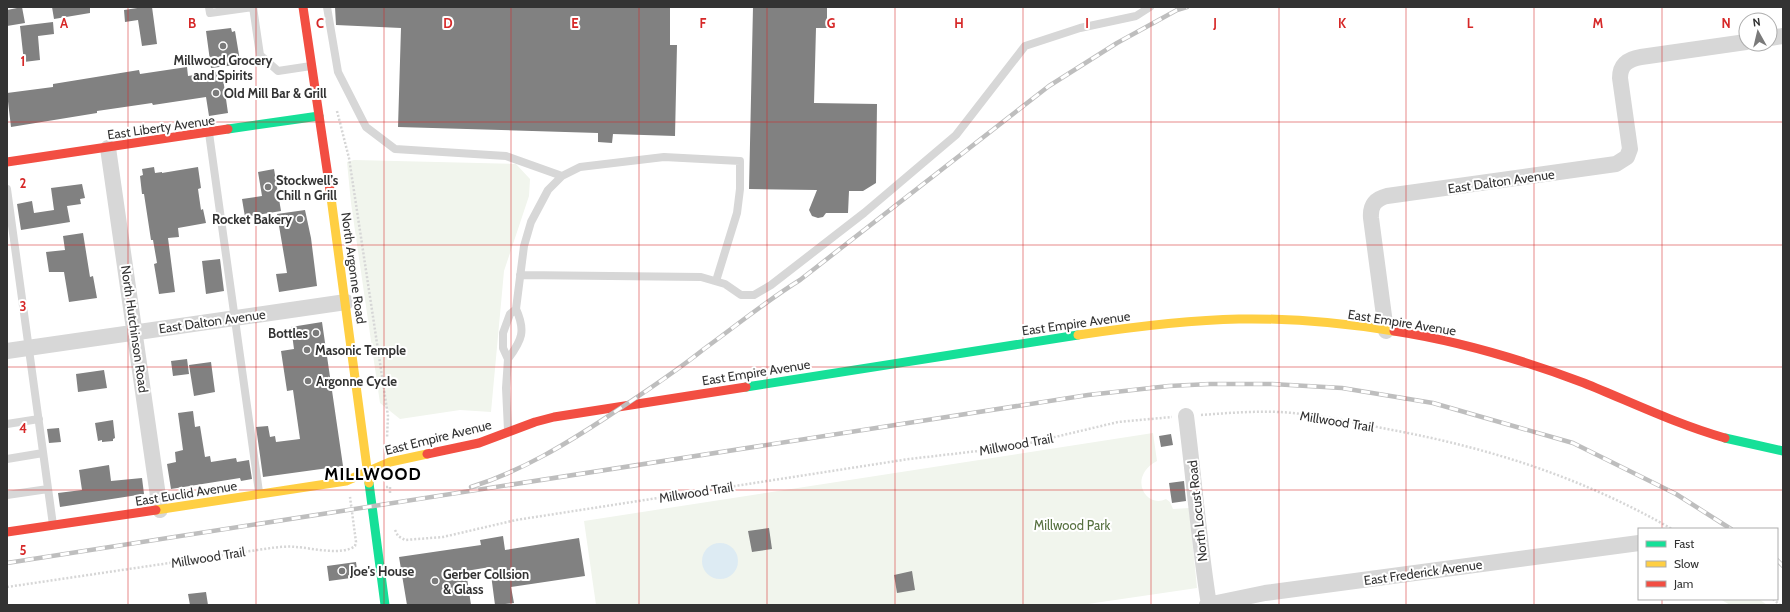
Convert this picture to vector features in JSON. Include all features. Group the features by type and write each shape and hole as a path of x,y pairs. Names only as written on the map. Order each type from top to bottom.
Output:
{"street":[{"name":"North Argonne Road","path":"303,7 346,302 385,605"},
{"name":"East Dalton Avenue","path":"1386,331 1370,218 1373,203 1387,196 1611,166 1621,162 1627,157 1630,145 1620,78 1623,66 1630,60 1641,56 1738,43"},
{"name":"East Liberty Avenue","path":"7,162 319,116"},
{"name":"North Hutchinson Road","path":"108,148 160,510"},
{"name":"East Dalton Avenue","path":"7,351 346,302"},
{"name":"East Empire Avenue","path":"367,472 390,462 468,446 508,433 535,422 554,417 1150,325 1205,321 1275,320 1322,322 1452,342 1519,360 1582,382 1700,430 1760,447 1783,451"},
{"name":"North Locust Road","path":"1186,416 1199,541 1208,605"},
{"name":"East Euclid Avenue","path":"7,532 346,481 355,479 367,472"},
{"name":"East Frederick Avenue","path":"1208,605 1265,593 1638,543"}],"lane":[{"path":"209,7 210,13 253,7 260,55 278,71 312,66"},
{"path":"327,7 338,72 366,127 395,150 506,156 562,176"},
{"path":"520,275 701,277 725,284 741,295 754,295 778,280 864,213 956,135 1025,46 1080,28 1136,16 1150,7"},
{"path":"209,133 236,318 259,494"},
{"path":"508,359 519,344 522,331 522,323 516,309 524,246 531,222 548,190 562,176 580,167 664,157 740,161 740,189 737,213 716,281"},
{"path":"7,189 53,525"},
{"path":"508,433 506,388 508,359 503,348 503,333 510,314 516,309"},
{"path":"7,424 39,419"},
{"path":"7,459 43,453"},
{"path":"7,495 48,489"}],"path":[{"path":"336,105 351,173 388,416 387,438"},
{"name":"Millwood Trail","path":"394,526 396,535 405,540 443,537 516,520 909,459 1013,447 1118,422 1186,416 1264,412 1322,417 1452,442 1495,453 1560,475 1625,504 1670,528"},
{"path":"390,487 390,498"},
{"name":"Millwood Trail","path":"7,587 271,548 289,547 330,550 351,548 355,546 356,542 349,491"}],"green space":[{"path":"354,160 516,164 530,179 529,196 504,271 491,412 460,410 400,419 380,403 351,203 347,162"},
{"name":"Millwood Park","path":"1153,433 1157,461 1148,468 1143,475 1141,483 1146,496 1152,500 1159,501 1166,499 1170,502 1173,509 1189,508 1197,588 1081,605 596,605 584,521"},
{"path":"1722,600 1760,600 1767,605 1730,605"}],"shaded area":[{"path":"720,543 733,548 738,561 733,574 720,579 707,574 702,561 707,548"}],"building":[{"path":"22,7 25,23 7,26 7,10"},
{"path":"52,7 90,7 90,13 54,19"},
{"path":"152,7 157,44 142,46 138,20 125,22 124,10"},
{"path":"335,7 670,7 670,45 677,45 675,136 613,134 612,143 598,142 598,133 398,127 401,28 336,25"},
{"path":"753,7 827,7 827,28 816,28 814,103 877,104 876,183 863,191 849,191 848,213 826,213 823,217 818,218 812,216 809,210 817,190 749,189"},
{"path":"53,22 54,34 38,36 40,60 24,62 20,26"},
{"name":"Millwood Grocery and Spirits","path":"231,28 232,32 235,31 240,61 235,62 235,65 211,68 206,31"},
{"path":"187,67 188,76 222,71 228,113 209,116 206,97 97,111 97,113 11,127 7,93 53,87 53,84 139,70 140,74"},
{"path":"154,167 155,173 162,173 198,167 201,188 198,189 201,210 203,209 206,223 178,228 179,237 168,238 175,292 159,294 154,264 157,263 153,240 151,240 144,194 142,194 140,176 143,175 142,169"},
{"path":"274,169 281,211 245,217 242,199 262,196 258,172"},
{"path":"82,184 85,198 80,199 81,204 67,206 70,222 21,230 17,204 32,201 34,213 54,210 51,188"},
{"path":"305,210 311,238 317,286 279,292 276,274 287,273 277,214"},
{"path":"83,233 90,277 93,276 97,298 69,302 64,272 49,272 46,252 65,250 63,236"},
{"path":"220,259 224,291 206,294 202,261"},
{"path":"322,322 343,466 263,477 256,427 268,426 270,437 275,436 276,442 300,439 293,390 287,391 281,351 294,349 291,327"},
{"path":"187,359 189,374 173,376 171,361"},
{"path":"211,362 215,392 194,396 189,365"},
{"path":"104,370 107,388 78,392 76,374"},
{"path":"193,411 195,427 200,426 205,457 210,456 211,462 236,458 237,462 249,460 252,479 241,481 240,478 171,489 167,464 176,462 175,452 183,450 178,413"},
{"path":"113,420 115,438 113,441 98,441 95,423"},
{"path":"59,428 61,442 49,443 47,429"},
{"path":"1171,434 1173,445 1161,447 1159,436"},
{"path":"109,465 111,481 142,478 144,494 60,507 58,493 82,490 79,470"},
{"path":"1184,481 1186,501 1172,503 1169,483"},
{"path":"769,528 772,549 752,552 748,531"},
{"path":"503,536 505,550 579,538 585,576 511,587 514,603 495,605 490,567 466,571 471,605 407,605 399,557 481,545 480,540"},
{"name":"Joe's House","path":"356,562 358,577 329,581 327,566"},
{"path":"912,571 915,590 897,593 894,575"},
{"path":"206,592 208,605 190,605 188,594"}],"railway":[{"path":"471,487 490,481 543,456 577,436 646,391 763,305 800,280 1049,86 1117,43 1177,10 1187,7"},
{"path":"7,563 1088,395 1169,386 1210,384 1272,384 1342,388 1433,403 1573,443 1676,494 1729,528"},
{"path":"1778,561 1783,566"}],"traffic: fast":[{"path":"228,129 319,116"},
{"path":"746,387 1078,335"},
{"path":"1725,438 1783,451"},
{"path":"369,483 385,605"}],"traffic: slow":[{"path":"330,190 369,483"},
{"path":"1078,335 1158,324 1239,319 1278,319 1317,322 1394,331"},
{"path":"156,510 346,481 390,462 427,454"}],"traffic: jam":[{"path":"303,7 330,190"},
{"path":"7,162 228,129"},
{"path":"1394,331 1443,340 1490,352 1538,367 1584,383 1671,419 1725,438"},
{"path":"427,454 479,443 535,422 554,417 746,387"},
{"path":"7,532 156,510"}],"place":[{"name":"Millwood Grocery and Spirits","path":"223,46"},
{"name":"Old Mill Bar & Grill","path":"216,93"},
{"name":"Stockwell’s Chill n Grill","path":"268,187"},
{"name":"Rocket Bakery","path":"300,219"},
{"name":"Bottles","path":"316,333"},
{"name":"Masonic Temple","path":"307,350"},
{"name":"Argonne Cycle","path":"308,381"},
{"name":"Joe's House","path":"342,571"},
{"name":"Gerber Collsion & Glass","path":"435,581"}],"district":[{"name":"MILLWOOD","path":"373,474"}]}
